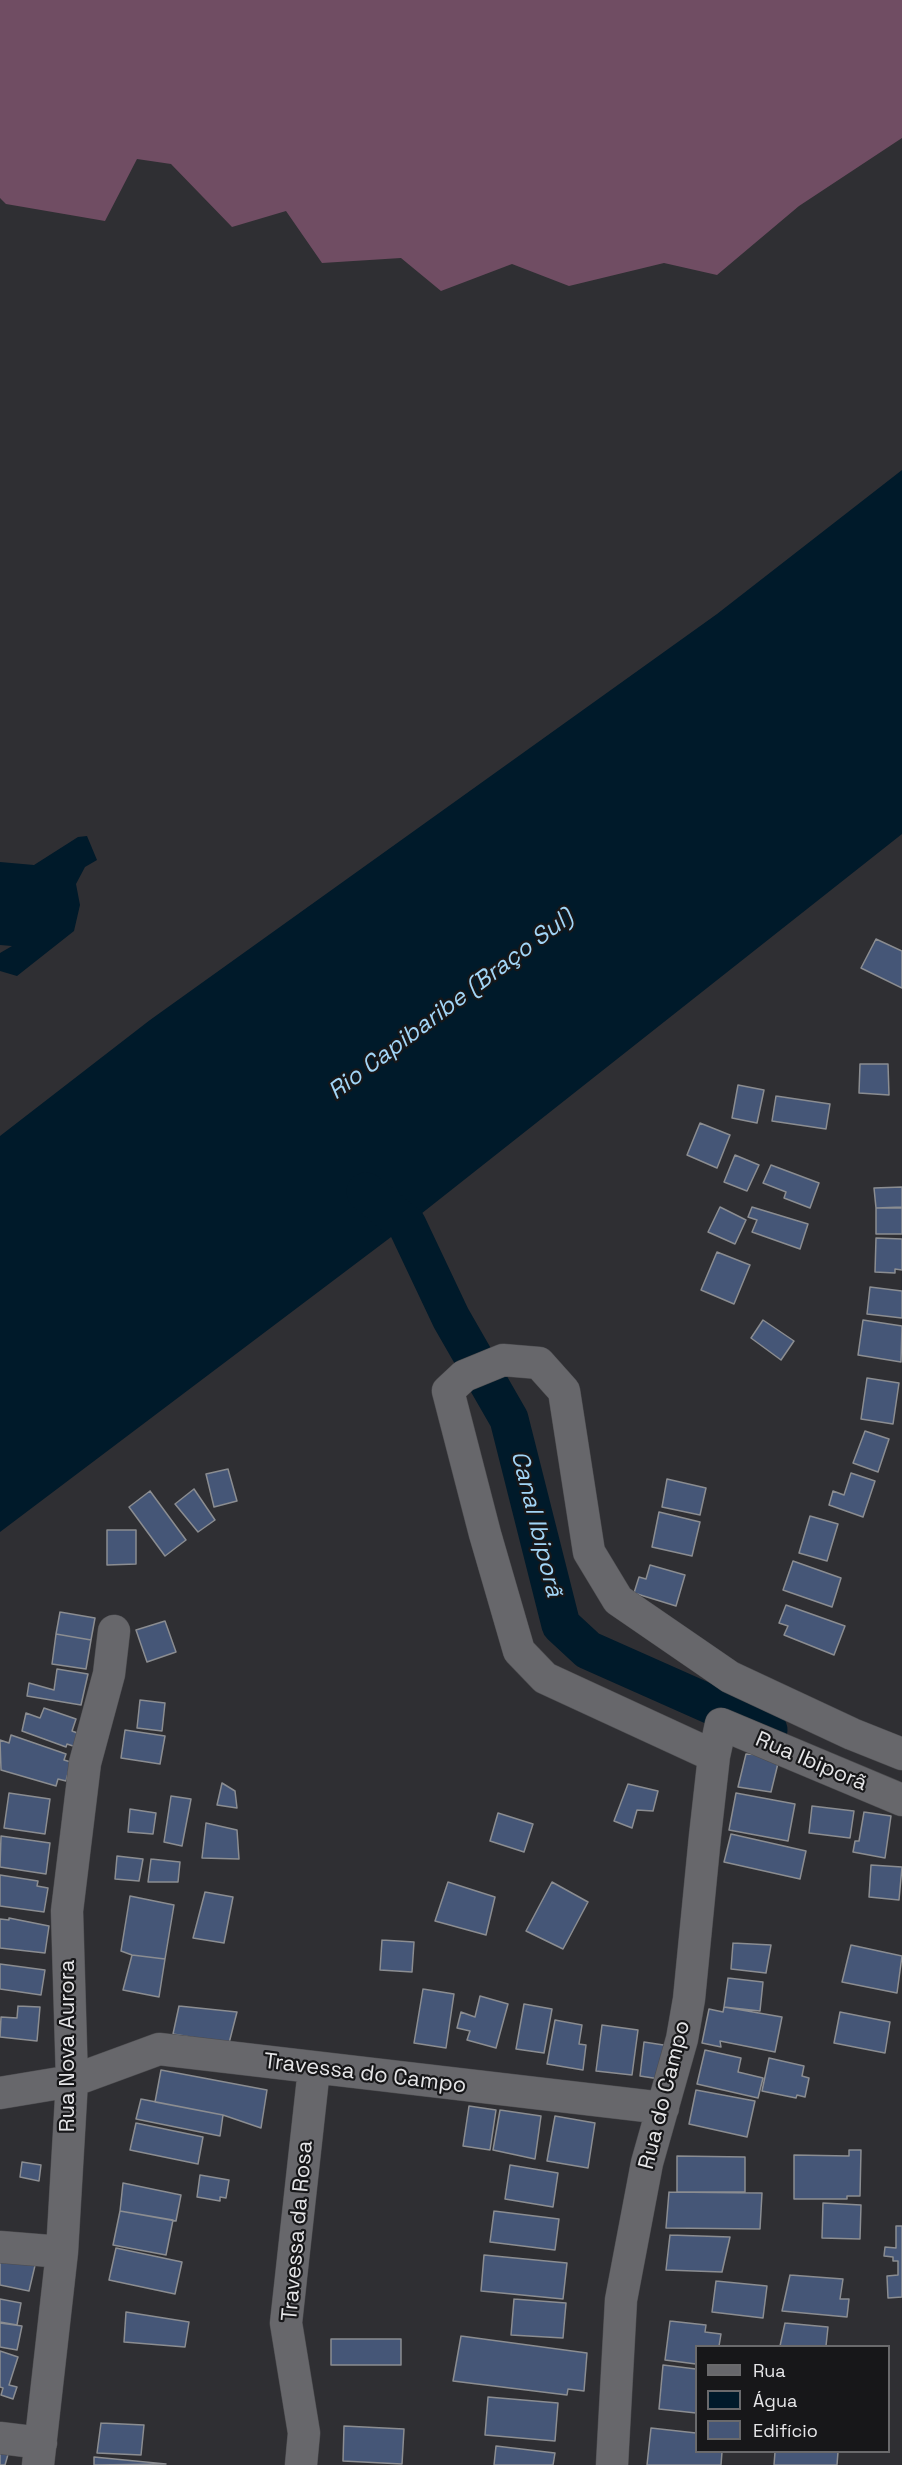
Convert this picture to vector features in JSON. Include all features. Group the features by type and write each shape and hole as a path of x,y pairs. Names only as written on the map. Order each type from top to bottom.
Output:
{"street":[{"path":"714,1756 545,1678 519,1651 485,1534 448,1391 464,1376 503,1360 539,1364 564,1391 589,1552 618,1600 730,1677 852,1734 902,1754"},
{"name":"Rua Nova Aurora","path":"40,2454 63,2252 72,2081 67,1911 85,1763 110,1674 114,1631"},
{"name":"Rua do Campo","path":"612,2465 621,2300 646,2163 663,2109 689,1999 714,1756 721,1724"},
{"name":"Rua Ibiporã","path":"721,1724 902,1800"},
{"name":"Travessa do Campo","path":"0,2093 72,2081 159,2049 663,2109"},
{"name":"Travessa da Rosa","path":"301,2465 304,2433 286,2323 314,2069"},
{"path":"0,2247 63,2252"},
{"path":"0,2438 40,2454"}],"shaded area":[{"path":"0,0 902,0 902,138 799,206 717,275 664,263 569,286 512,264 441,291 401,258 322,263 286,211 232,227 171,164 137,159 105,221 6,204 0,198"}],"water":[{"name":"Rio Capibaribe (Braço Sul)","path":"902,470 902,834 407,1225 0,1532 0,1136 150,1020 717,614"},
{"path":"87,836 97,860 85,867 76,884 80,905 74,931 17,976 0,971 0,953 12,946 0,945 0,862 34,865 78,837"}],"building":[{"path":"876,939 902,951 902,988 861,968"},
{"path":"860,1064 888,1064 889,1095 859,1093"},
{"path":"738,1085 764,1090 757,1123 732,1118"},
{"path":"776,1096 830,1104 826,1129 772,1121"},
{"path":"700,1123 730,1135 717,1168 687,1155"},
{"path":"735,1155 759,1165 747,1191 724,1182"},
{"path":"771,1165 819,1183 810,1208 784,1198 786,1192 763,1183"},
{"path":"902,1187 902,1208 876,1208 874,1188"},
{"path":"720,1207 746,1220 735,1244 708,1232"},
{"path":"752,1207 808,1224 800,1249 752,1232 757,1220 748,1217"},
{"path":"902,1207 902,1234 876,1234 876,1208"},
{"path":"876,1238 902,1239 902,1270 895,1269 895,1273 875,1272"},
{"path":"717,1252 750,1265 734,1304 701,1290"},
{"path":"870,1287 902,1291 902,1318 867,1314"},
{"path":"763,1320 794,1341 781,1360 751,1338"},
{"path":"863,1320 902,1326 901,1362 858,1355"},
{"path":"867,1378 899,1383 893,1424 861,1419"},
{"path":"865,1431 889,1439 878,1472 853,1463"},
{"path":"228,1469 237,1501 214,1507 206,1474"},
{"path":"851,1473 875,1481 863,1517 829,1505 833,1491 844,1495"},
{"path":"667,1479 706,1488 700,1515 662,1507"},
{"path":"194,1489 215,1520 198,1532 175,1504"},
{"path":"150,1491 186,1540 165,1556 129,1507"},
{"path":"659,1512 700,1522 692,1556 652,1547"},
{"path":"810,1516 838,1524 827,1561 799,1553"},
{"path":"107,1530 136,1530 136,1564 107,1565"},
{"path":"793,1561 841,1578 832,1607 783,1590"},
{"path":"650,1565 685,1575 676,1606 634,1593 639,1577 646,1579"},
{"path":"786,1605 845,1626 834,1655 784,1635 788,1626 779,1623"},
{"path":"60,1612 95,1618 91,1640 56,1634"},
{"path":"165,1621 176,1652 147,1662 136,1630"},
{"path":"56,1634 91,1640 86,1669 52,1664"},
{"path":"57,1669 88,1674 81,1705 27,1696 29,1683 54,1690"},
{"path":"140,1700 165,1703 162,1731 137,1728"},
{"path":"44,1708 76,1719 72,1731 80,1734 76,1747 67,1744 66,1747 22,1731 26,1713 40,1718"},
{"path":"125,1730 165,1736 160,1764 121,1758"},
{"path":"11,1735 66,1754 64,1760 71,1762 66,1781 58,1779 56,1786 1,1770 0,1740 9,1743"},
{"path":"781,1751 771,1792 738,1787 746,1754 763,1755"},
{"path":"222,1783 235,1791 237,1808 217,1805"},
{"path":"628,1784 658,1791 653,1811 637,1810 632,1828 614,1821"},
{"path":"9,1793 50,1799 45,1834 4,1828"},
{"path":"736,1793 795,1804 788,1841 729,1830"},
{"path":"171,1796 191,1799 182,1846 164,1842"},
{"path":"812,1806 854,1811 850,1838 809,1833"},
{"path":"130,1809 156,1813 153,1834 128,1832"},
{"path":"864,1812 891,1816 885,1858 853,1852 855,1841 859,1841"},
{"path":"498,1813 533,1824 524,1852 490,1841"},
{"path":"206,1823 237,1830 239,1859 202,1858"},
{"path":"731,1834 806,1851 800,1879 724,1862"},
{"path":"1,1836 50,1843 46,1874 0,1867"},
{"path":"117,1856 143,1859 139,1881 115,1879"},
{"path":"151,1859 180,1862 178,1882 148,1882"},
{"path":"871,1865 902,1867 899,1900 869,1897"},
{"path":"0,1875 38,1881 37,1886 48,1888 44,1912 0,1906"},
{"path":"448,1882 495,1897 486,1935 435,1921"},
{"path":"552,1882 588,1902 563,1949 526,1931"},
{"path":"205,1892 233,1897 224,1943 193,1938"},
{"path":"130,1896 174,1905 165,1959 132,1955 121,1951"},
{"path":"9,1918 49,1926 45,1953 0,1948 0,1919 9,1920"},
{"path":"382,1940 414,1942 412,1972 380,1970"},
{"path":"733,1943 771,1945 766,1973 731,1969"},
{"path":"851,1945 902,1956 897,1993 842,1982"},
{"path":"132,1955 165,1959 159,1997 123,1990"},
{"path":"0,1964 45,1970 41,1995 0,1989"},
{"path":"728,1978 763,1982 760,2011 724,2007"},
{"path":"423,1989 454,1994 446,2048 414,2043"},
{"path":"480,1996 508,2004 496,2048 467,2040 470,2031 457,2028 461,2012 475,2017"},
{"path":"524,2004 552,2009 544,2053 516,2049"},
{"path":"18,2006 40,2007 37,2041 0,2037 1,2017 17,2018"},
{"path":"179,2006 237,2012 227,2051 213,2041 173,2034"},
{"path":"724,2007 782,2017 775,2052 720,2041 721,2047 702,2043 709,2009 723,2012"},
{"path":"840,2012 890,2022 885,2053 834,2043"},
{"path":"555,2020 582,2025 579,2044 586,2045 583,2070 547,2064"},
{"path":"602,2025 638,2030 632,2075 596,2071"},
{"path":"644,2042 670,2046 666,2080 640,2076"},
{"path":"705,2050 741,2058 738,2072 763,2078 758,2098 697,2084"},
{"path":"769,2058 804,2066 802,2076 809,2078 805,2097 797,2095 796,2098 762,2091"},
{"path":"161,2070 267,2090 261,2128 223,2115 155,2102"},
{"path":"696,2090 755,2101 747,2137 689,2124"},
{"path":"141,2099 223,2115 220,2136 136,2119"},
{"path":"469,2106 496,2110 490,2150 463,2146"},
{"path":"500,2110 541,2116 535,2159 493,2150"},
{"path":"555,2116 595,2123 588,2168 547,2161"},
{"path":"136,2123 203,2137 198,2164 130,2150"},
{"path":"849,2150 861,2150 860,2196 847,2196 847,2199 794,2199 794,2155 849,2156"},
{"path":"677,2156 745,2157 745,2192 677,2192"},
{"path":"22,2162 41,2165 39,2181 20,2177"},
{"path":"510,2165 558,2173 553,2207 505,2199"},
{"path":"200,2175 229,2180 226,2198 220,2197 220,2201 197,2197"},
{"path":"123,2183 181,2195 176,2221 120,2211"},
{"path":"669,2192 762,2193 760,2229 666,2228"},
{"path":"823,2203 861,2205 860,2239 822,2238"},
{"path":"120,2211 173,2220 166,2255 113,2245"},
{"path":"494,2211 559,2219 555,2250 490,2242"},
{"path":"896,2226 902,2226 902,2297 888,2298 887,2276 898,2275 898,2261 893,2261 893,2257 884,2256 885,2247 896,2248"},
{"path":"670,2235 730,2237 722,2272 666,2270"},
{"path":"116,2248 182,2262 175,2294 109,2280"},
{"path":"0,2250 37,2257 29,2291 0,2285"},
{"path":"484,2255 567,2263 563,2299 481,2291"},
{"path":"790,2275 843,2279 840,2299 849,2299 847,2317 782,2311"},
{"path":"716,2281 767,2286 763,2318 712,2312"},
{"path":"0,2299 21,2303 17,2325 0,2322"},
{"path":"514,2299 566,2303 563,2338 511,2335"},
{"path":"126,2312 189,2322 185,2347 124,2342"},
{"path":"670,2321 706,2325 705,2332 721,2334 719,2345 695,2345 695,2364 665,2360"},
{"path":"0,2323 22,2326 17,2350 0,2347"},
{"path":"785,2323 828,2327 826,2345 780,2345"},
{"path":"461,2336 587,2353 584,2391 568,2389 567,2395 453,2381"},
{"path":"331,2339 401,2339 401,2365 331,2365"},
{"path":"0,2351 18,2357 9,2385 17,2387 13,2399 1,2395 3,2388 0,2387"},
{"path":"663,2365 695,2369 695,2413 659,2409"},
{"path":"488,2397 558,2403 555,2441 485,2435"},
{"path":"101,2423 144,2425 141,2455 97,2453"},
{"path":"344,2426 404,2429 402,2464 343,2461"},
{"path":"651,2428 695,2433 695,2453 722,2453 721,2465 647,2465"},
{"path":"496,2446 555,2453 553,2465 494,2465"},
{"path":"0,2449 9,2451 5,2465 0,2465"},
{"path":"775,2453 838,2453 837,2465 774,2465"},
{"path":"94,2457 166,2464 94,2465"}],"waterway":[{"name":"Canal Ibiporã","path":"366,1192 407,1225 451,1318 509,1419 561,1625 588,1650 768,1730"}]}
